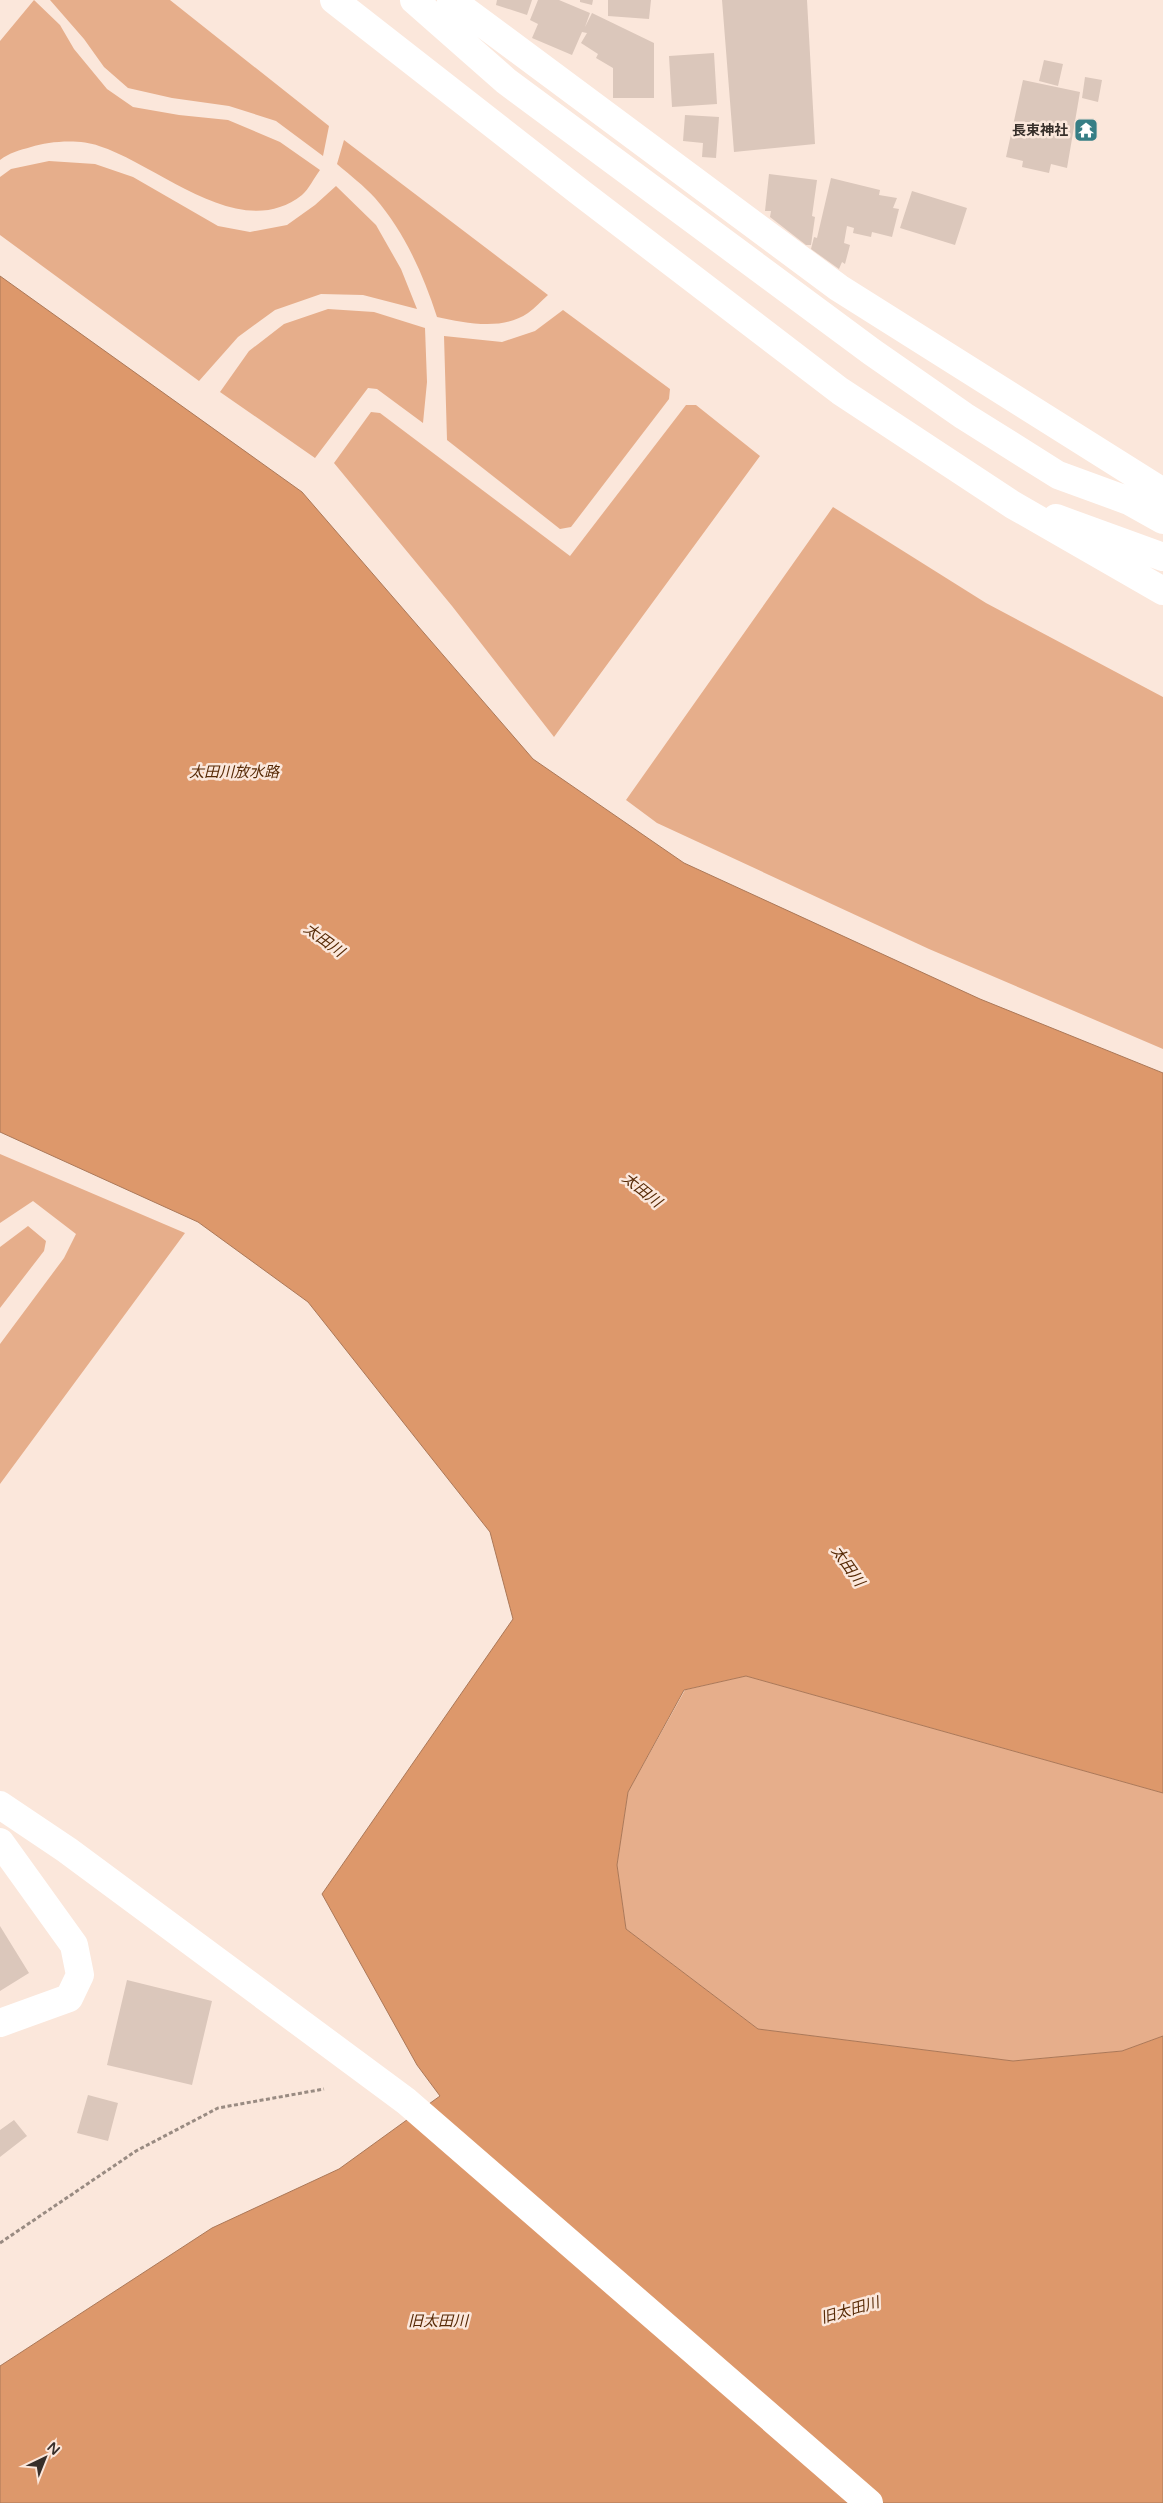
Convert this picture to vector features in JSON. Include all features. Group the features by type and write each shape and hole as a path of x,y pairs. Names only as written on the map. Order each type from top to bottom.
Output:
{"street":[{"path":"334,0 581,193 840,391 1013,505 1163,591"},
{"path":"414,0 506,81 872,352 964,416 1058,476 1129,501 1163,520"},
{"path":"463,4 839,288 995,388 1163,492"},
{"path":"872,352 995,388 1058,476"},
{"path":"1013,505 1091,529 1163,556"},
{"path":"0,1806 67,1850 406,2101 868,2503"},
{"path":"0,1842 74,1945 80,1975 69,1998 0,2023"}],"path":[{"path":"0,2243 136,2151 218,2108 324,2089"}],"shaded area":[{"path":"34,0 60,25 74,49 107,89 133,107 179,115 228,120 280,142 320,170 302,195 278,208 253,211 226,206 200,196 122,156 99,146 83,142 47,143 7,155 0,160 0,41"},
{"path":"50,0 170,0 329,126 323,156 276,121 229,106 172,98 128,88 104,67 84,39"},
{"path":"344,140 548,295 528,313 518,319 507,322 484,324 437,317 426,285 412,255 386,211 362,185 337,164"},
{"path":"49,161 95,164 133,177 218,226 250,232 287,225 315,205 336,186 376,225 401,269 417,309 363,295 321,294 275,310 238,337 199,381 0,235 0,177 11,169"},
{"path":"328,309 374,312 425,328 427,382 423,423 377,389 368,388 315,458 220,392 249,351 284,324"},
{"path":"563,310 670,389 669,399 571,527 560,529 447,440 444,336 502,342 535,331"},
{"path":"686,405 696,405 760,456 554,737 452,606 334,463 371,412 380,413 570,556"},
{"path":"833,507 986,603 1163,697 1163,1049 929,949 657,823 626,800"},
{"path":"0,1154 185,1233 0,1484 0,1344 64,1258 76,1234 33,1201 0,1223"},
{"path":"28,1226 46,1241 44,1251 0,1308 0,1247"},
{"path":"746,1676 1163,1793 1163,2036 1122,2051 1013,2061 758,2029 626,1929 617,1865 628,1792 685,1690"}],"water":[{"path":"0,276 302,492 533,759 684,863 980,999 1163,1073 1163,1793 746,1676 684,1690 628,1792 617,1865 626,1929 758,2029 1013,2061 1122,2051 1163,2036 1163,2503 0,2503 0,2366 212,2228 339,2169 440,2096 417,2065 322,1894 513,1619 490,1532 308,1302 198,1222 0,1132"}],"building":[{"path":"497,0 532,0 527,15 496,5"},
{"path":"538,0 559,0 590,13 585,27 592,13 654,43 654,98 613,98 613,68 596,58 598,54 581,43 587,33 582,32 572,55 532,38 538,24 530,20"},
{"path":"580,0 593,0 592,5 580,2"},
{"path":"608,0 651,0 649,19 608,16"},
{"path":"722,0 807,0 815,144 734,152"},
{"path":"714,53 717,104 672,107 669,56"},
{"path":"1044,60 1063,64 1058,86 1039,81"},
{"path":"1085,77 1102,80 1098,102 1082,98"},
{"path":"1023,80 1080,92 1067,168 1051,164 1049,173 1022,167 1023,161 1006,157"},
{"path":"685,115 719,117 716,158 702,157 703,143 683,141"},
{"path":"769,174 817,180 812,216 815,217 811,245 806,245 770,217 771,211 765,211"},
{"path":"831,178 880,190 879,195 897,198 893,208 899,209 892,237 872,232 871,237 853,233 854,228 847,226 844,243 850,245 845,264 842,262 839,269 811,249 814,237 817,238"},
{"path":"912,191 967,208 955,245 900,228"},
{"path":"0,1926 29,1973 0,1991"},
{"path":"127,1980 212,2001 192,2085 107,2065"},
{"path":"88,2095 118,2103 108,2141 77,2133"},
{"path":"14,2120 27,2136 0,2157 0,2130"}],"place":[{"name":"長束神社","path":"1086,130"}],"water label":[{"name":"太田川放水路","path":"234,772"},
{"name":"太田川","path":"324,940"},
{"name":"太田川","path":"642,1190"},
{"name":"太田川","path":"848,1566"},
{"name":"旧太田川","path":"850,2310"},
{"name":"旧太田川","path":"438,2321"}]}
